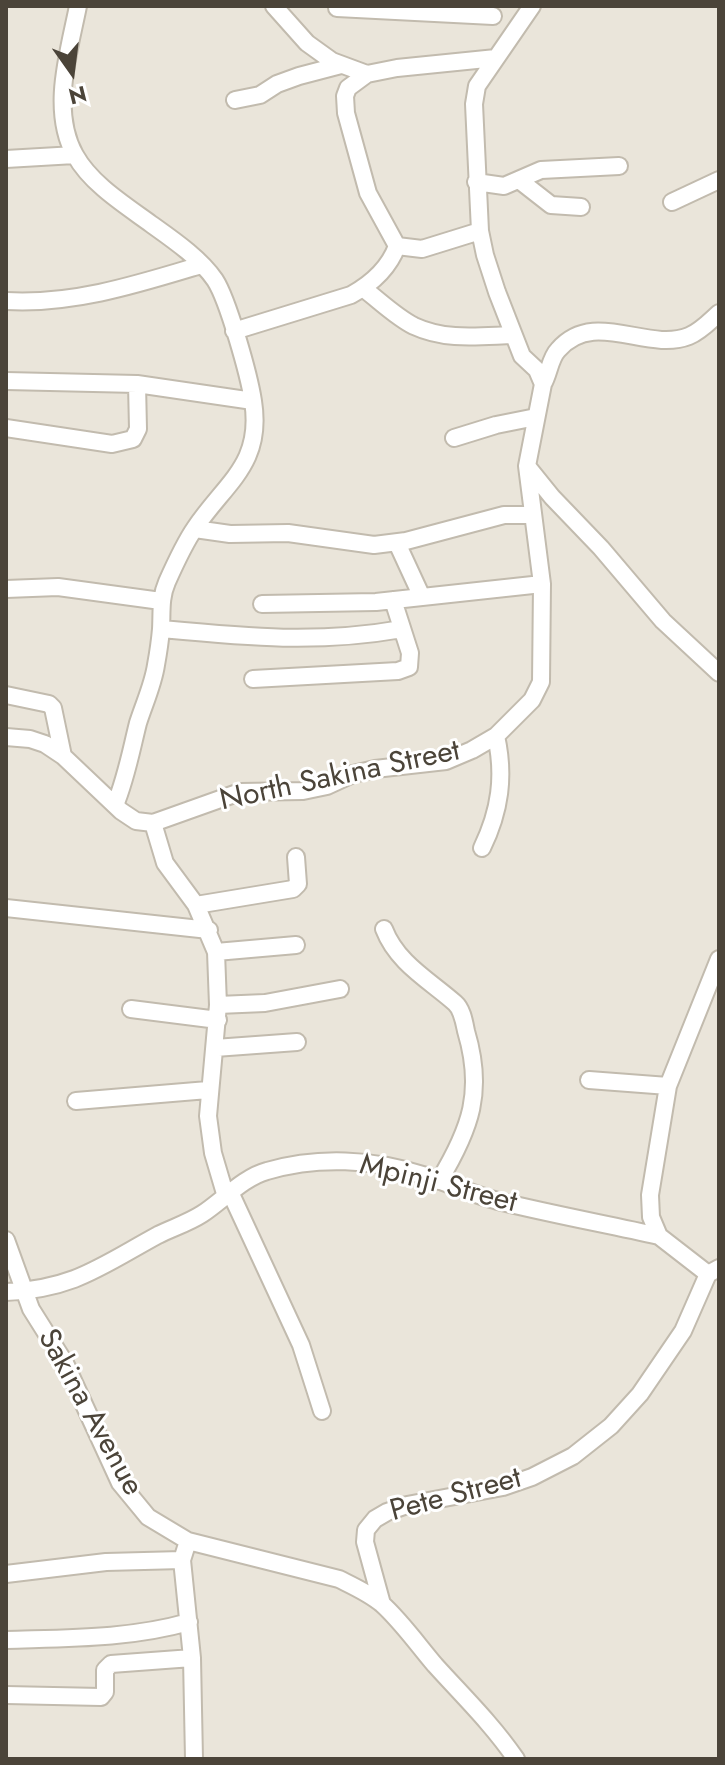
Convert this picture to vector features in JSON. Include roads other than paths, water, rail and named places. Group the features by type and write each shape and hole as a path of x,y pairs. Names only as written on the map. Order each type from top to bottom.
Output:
{"street":[{"path":"78,6 66,63 63,106 66,129 75,155 95,180 201,265 215,280 234,331 253,401 255,438 250,454 195,529 166,584 161,601 155,674 115,805"},
{"path":"274,6 307,43 341,65 367,74"},
{"path":"532,6 477,86 474,104 476,182 480,231 497,292 522,356 537,370 543,384"},
{"path":"337,8 490,11 500,54"},
{"path":"397,246 368,193 346,113 348,88 367,74 500,54"},
{"path":"235,100 260,95 277,84 341,65"},
{"path":"6,159 75,155"},
{"path":"476,182 504,186 541,170 619,166"},
{"path":"519,180 551,205 581,207"},
{"path":"672,202 719,180"},
{"path":"397,246 422,249 480,231"},
{"path":"234,331 364,289 387,266 397,246"},
{"path":"6,301 57,301 139,283 201,265"},
{"path":"364,289 413,325 437,334 462,337 513,335"},
{"name":"North Sakina Street","path":"153,823 240,792 303,791 375,769 446,761 496,736 532,700 541,682 542,584 527,466 543,384 558,349 576,336 607,330 675,339 696,332 719,313"},
{"path":"6,381 137,384 253,401"},
{"path":"6,428 123,443 133,439 138,429 137,384"},
{"path":"454,438 536,417"},
{"path":"527,466 663,621 719,673"},
{"path":"195,529 230,534 288,533 374,545 397,543 504,515 533,515"},
{"path":"397,543 421,595"},
{"path":"262,604 393,600 542,584"},
{"path":"6,589 58,587 161,601"},
{"path":"253,679 398,671 409,667 410,653 393,600"},
{"path":"161,629 297,640 402,629"},
{"path":"6,695 49,704 53,708 63,756"},
{"path":"482,848 497,813 501,786 496,736"},
{"path":"6,737 45,744 63,756 97,791 136,821 153,823 165,863 196,905 209,930 216,952 218,1012 208,1090 213,1153 229,1196 301,1345 322,1411"},
{"path":"196,905 293,889 298,884 296,857"},
{"path":"6,908 209,930"},
{"path":"384,929 408,964 458,1005 473,1056 475,1096 470,1120 439,1181"},
{"path":"216,952 296,945"},
{"path":"713,1271 659,1236 651,1217 650,1195 668,1086 719,959"},
{"path":"131,1009 218,1012 340,989"},
{"path":"215,1048 297,1042"},
{"path":"589,1080 668,1086"},
{"path":"76,1101 208,1090"},
{"name":"Mpinji Street","path":"14,1292 63,1285 99,1269 198,1216 229,1196 243,1182 264,1171 326,1161 392,1167 494,1200 659,1236"},
{"name":"Sakina Avenue","path":"6,1240 14,1292 65,1363 120,1483 148,1517 188,1541 339,1579 382,1604 454,1687 499,1733 516,1759"},
{"name":"Pete Street","path":"382,1604 366,1555 366,1530 375,1519 407,1505 503,1487 532,1477 573,1456 611,1426 640,1394 683,1331 713,1271"},
{"path":"188,1541 182,1560 192,1658 194,1759"},
{"path":"6,1574 106,1562 182,1560"},
{"path":"6,1640 107,1637 189,1622"},
{"path":"6,1695 101,1697 105,1692 105,1670 111,1664 192,1658"}]}
